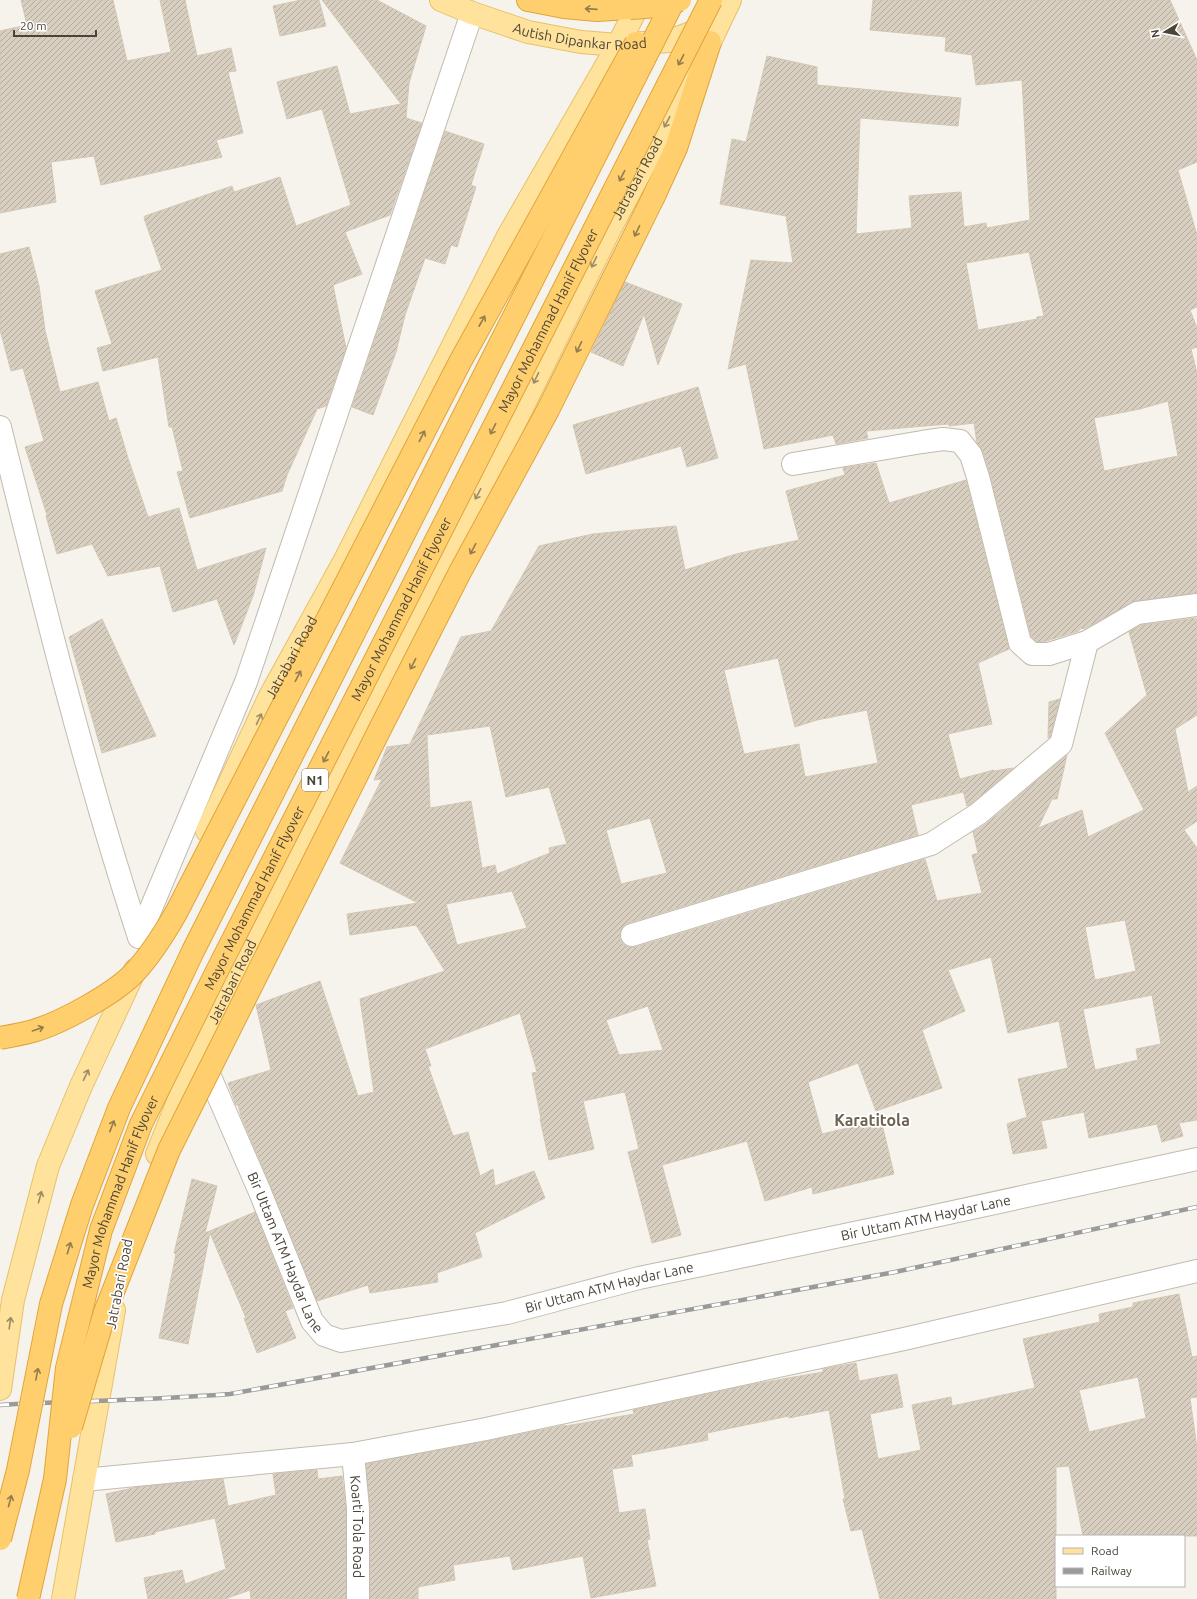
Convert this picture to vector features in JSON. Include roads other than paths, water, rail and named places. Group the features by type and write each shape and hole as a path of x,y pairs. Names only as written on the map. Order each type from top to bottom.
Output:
{"highway":[{"path":"528,0 564,7 597,10 660,6 680,0"},
{"path":"0,1038 33,1031 57,1022 114,990 134,974 158,943 183,898 460,362 660,0"},
{"name":"Mayor Mohammad Hanif Flyover","path":"0,1539 18,1470 51,1304 82,1205 119,1108 193,951 674,0"},
{"name":"Mayor Mohammad Hanif Flyover","path":"28,1599 55,1479 67,1368 102,1230 142,1124 218,969 711,0"},
{"path":"55,1479 105,1312 169,1150 382,725 460,572 548,410 654,196 676,148 710,42"}],"main road":[{"name":"Autish Dipankar Road","path":"441,0 472,13 528,32 581,42 618,45 669,41 720,22"},
{"name":"Jatrabari Road","path":"0,1389 3,1352 13,1300 51,1159 81,1086 144,951 189,870 270,696 346,558 508,236 618,45 641,0"},
{"name":"Jatrabari Road","path":"63,1599 109,1336 131,1221 197,1054 378,684 500,453 612,225 710,42 730,0"}],"street":[{"path":"0,427 30,551 90,778 139,937 246,682 472,13"},
{"path":"792,464 943,439 960,441 971,455 978,477 1020,643 1032,654 1049,654 1087,642 1137,613 1197,605"},
{"path":"632,936 931,844 978,814 1062,744 1087,642"},
{"path":"246,682 270,696"},
{"name":"Bir Uttam ATM Haydar Lane","path":"197,1054 211,1079 260,1192 312,1321 324,1335 341,1341 507,1313 638,1278 1197,1159"},
{"path":"84,1480 353,1454 486,1429 904,1339 1197,1271"},
{"name":"Koarti Tola Road","path":"353,1454 358,1508 358,1599"}],"railway":[{"path":"0,1405 230,1394 895,1272 1197,1207"}],"district":[{"name":"Karatitola","path":"872,1120"}]}
